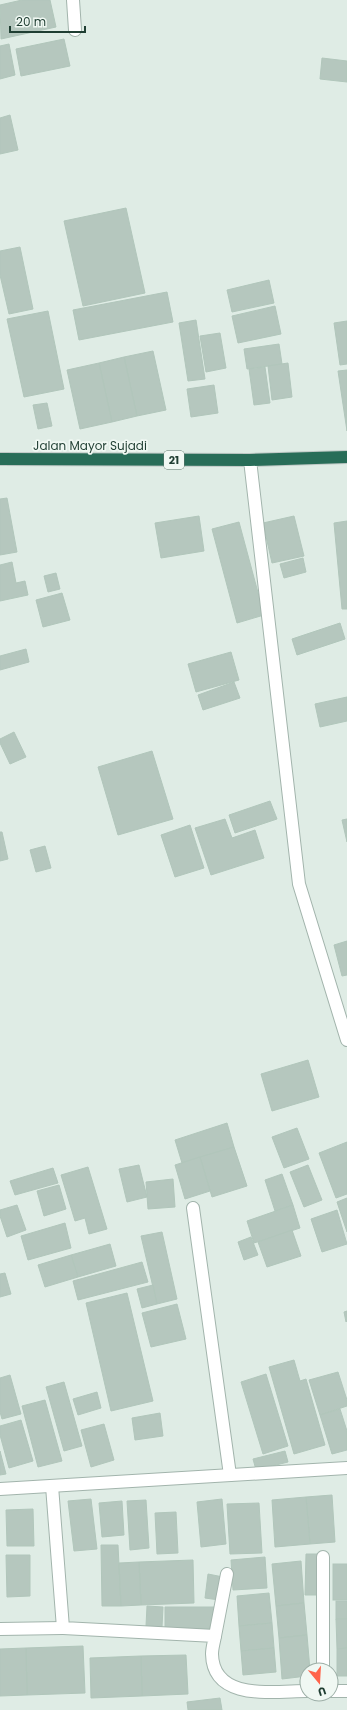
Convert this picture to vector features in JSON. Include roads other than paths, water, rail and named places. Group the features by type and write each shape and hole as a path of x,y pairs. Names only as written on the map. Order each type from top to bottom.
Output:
{"highway":[{"name":"Jalan Mayor Sujadi","path":"0,459 250,460 347,457"}],"street":[{"path":"73,0 75,30"},
{"path":"250,460 299,884 347,1040"},
{"path":"193,1208 230,1475"},
{"path":"0,1489 347,1468"},
{"path":"52,1486 63,1628"},
{"path":"323,1557 323,1662"},
{"path":"227,1574 212,1655 215,1670 222,1681 235,1688 247,1691 299,1691"},
{"path":"0,1629 63,1628 215,1636"}]}
